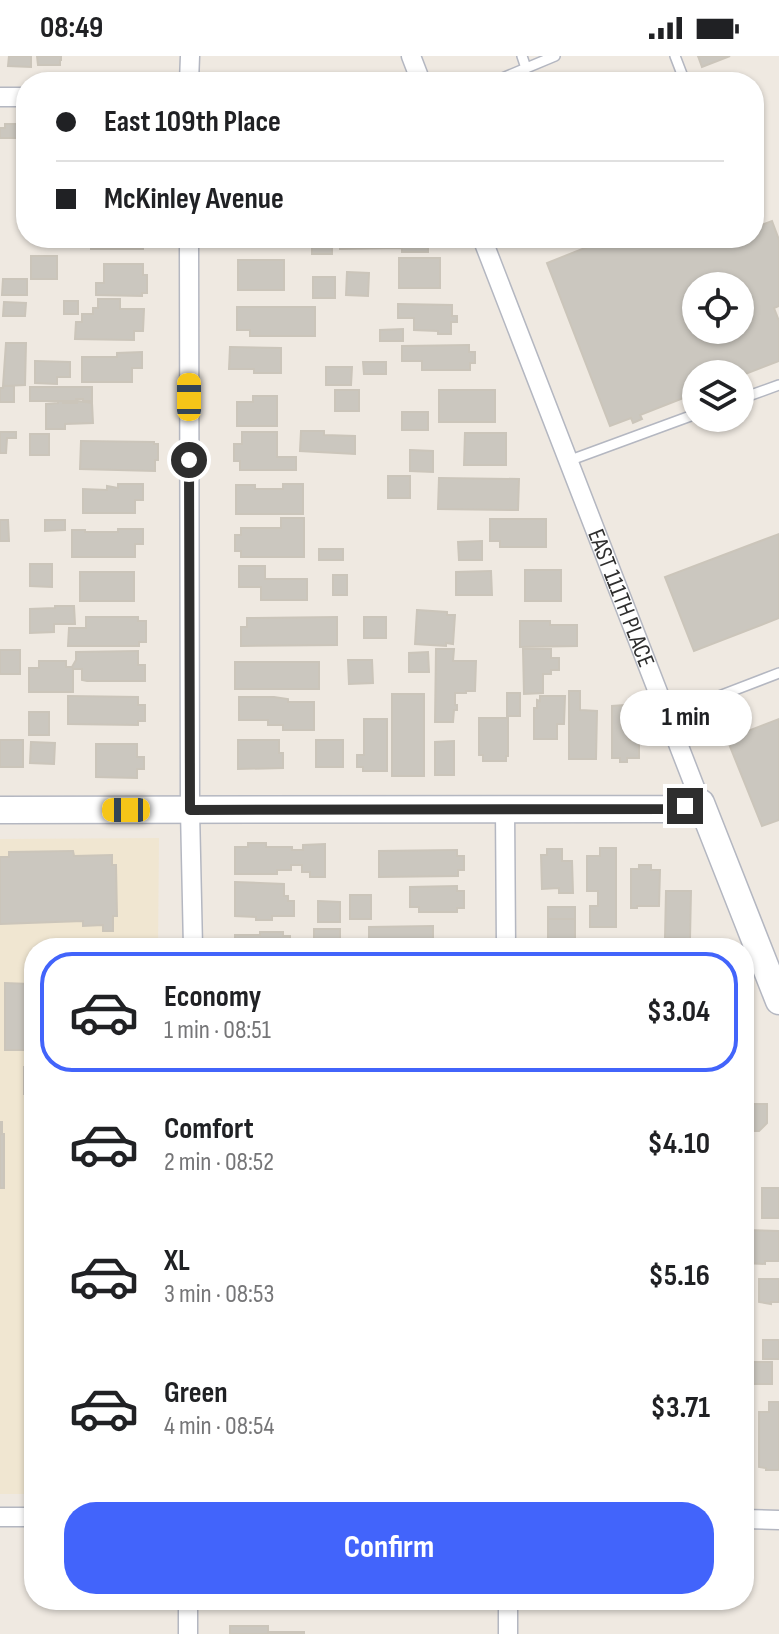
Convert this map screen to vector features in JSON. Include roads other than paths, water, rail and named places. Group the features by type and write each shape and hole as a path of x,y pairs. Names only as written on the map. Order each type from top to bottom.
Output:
{"street":[{"path":"189,248 193,938"},
{"name":"EAST 111TH PLACE","path":"486,248 779,1001"},
{"path":"0,810 669,809 701,803"},
{"path":"505,809 506,938"},
{"path":"0,1517 24,1517"},
{"path":"754,1519 779,1520"},
{"path":"188,1610 188,1634"},
{"path":"508,1610 508,1634"}],"lane":[{"path":"522,56 526,68"},
{"path":"517,72 555,56"},
{"path":"754,394 779,385"},
{"path":"568,461 682,419"},
{"path":"667,716 779,673"}]}
